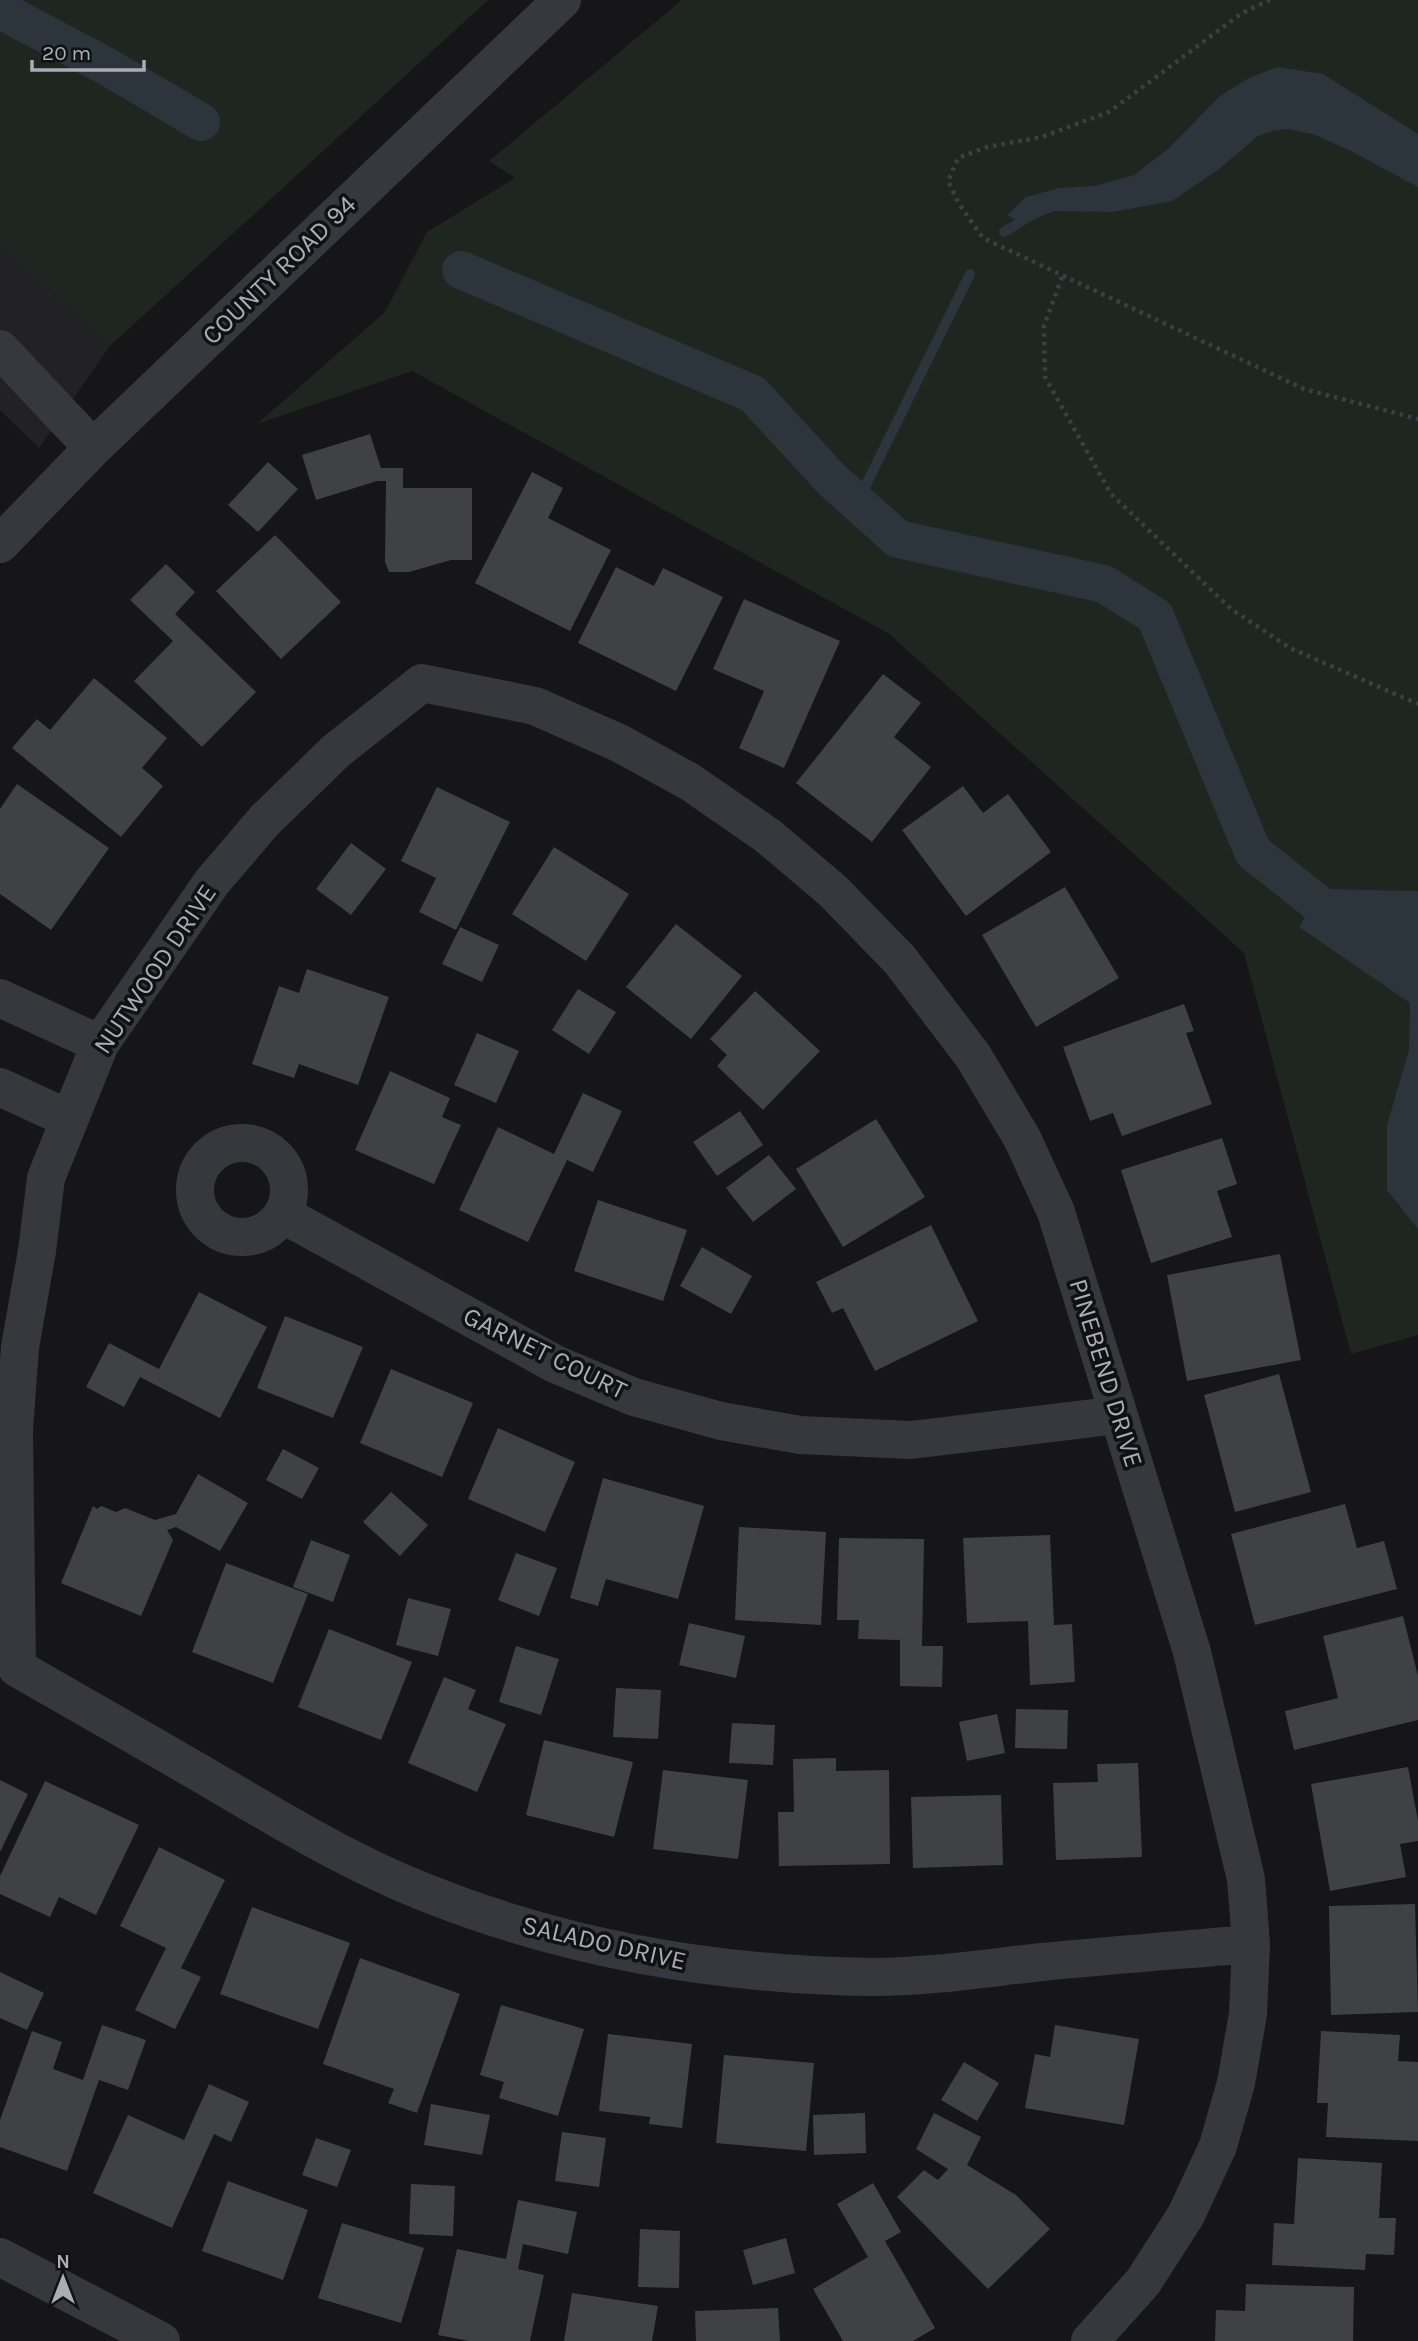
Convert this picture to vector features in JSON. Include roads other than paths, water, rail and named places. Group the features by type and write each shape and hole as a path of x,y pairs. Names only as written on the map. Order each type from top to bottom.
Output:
{"street":[{"name":"COUNTY ROAD 94","path":"0,544 93,447 562,0"},
{"path":"0,349 93,447"},
{"name":"NUTWOOD DRIVE","path":"17,1668 13,1430 20,1347 37,1251 46,1178 69,1119 100,1044 212,882 265,820 336,751 422,683"},
{"name":"PINEBEND DRIVE","path":"422,683 535,706 619,743 690,782 768,836 833,891 900,960 973,1056 1021,1138 1056,1212 1192,1652 1246,1879 1251,1944 1248,2014 1237,2083 1217,2146 1186,2215 1143,2282 1090,2341"},
{"path":"0,998 100,1044"},
{"path":"0,1087 69,1119"},
{"name":"GARNET COURT","path":"284,1215 555,1364 634,1397 721,1422 800,1435 911,1440 1118,1415"},
{"name":"SALADO DRIVE","path":"17,1668 310,1838 401,1882 496,1918 574,1941 674,1961 763,1972 876,1977 978,1971 1251,1944"},
{"path":"0,2258 161,2341"}],"waterway":[{"path":"0,10 106,66 201,122"},
{"path":"1004,232 1030,216"},
{"path":"461,270 753,394 832,480 898,539 1104,584 1155,616 1253,852 1418,983"},
{"path":"857,503 970,274"}]}
